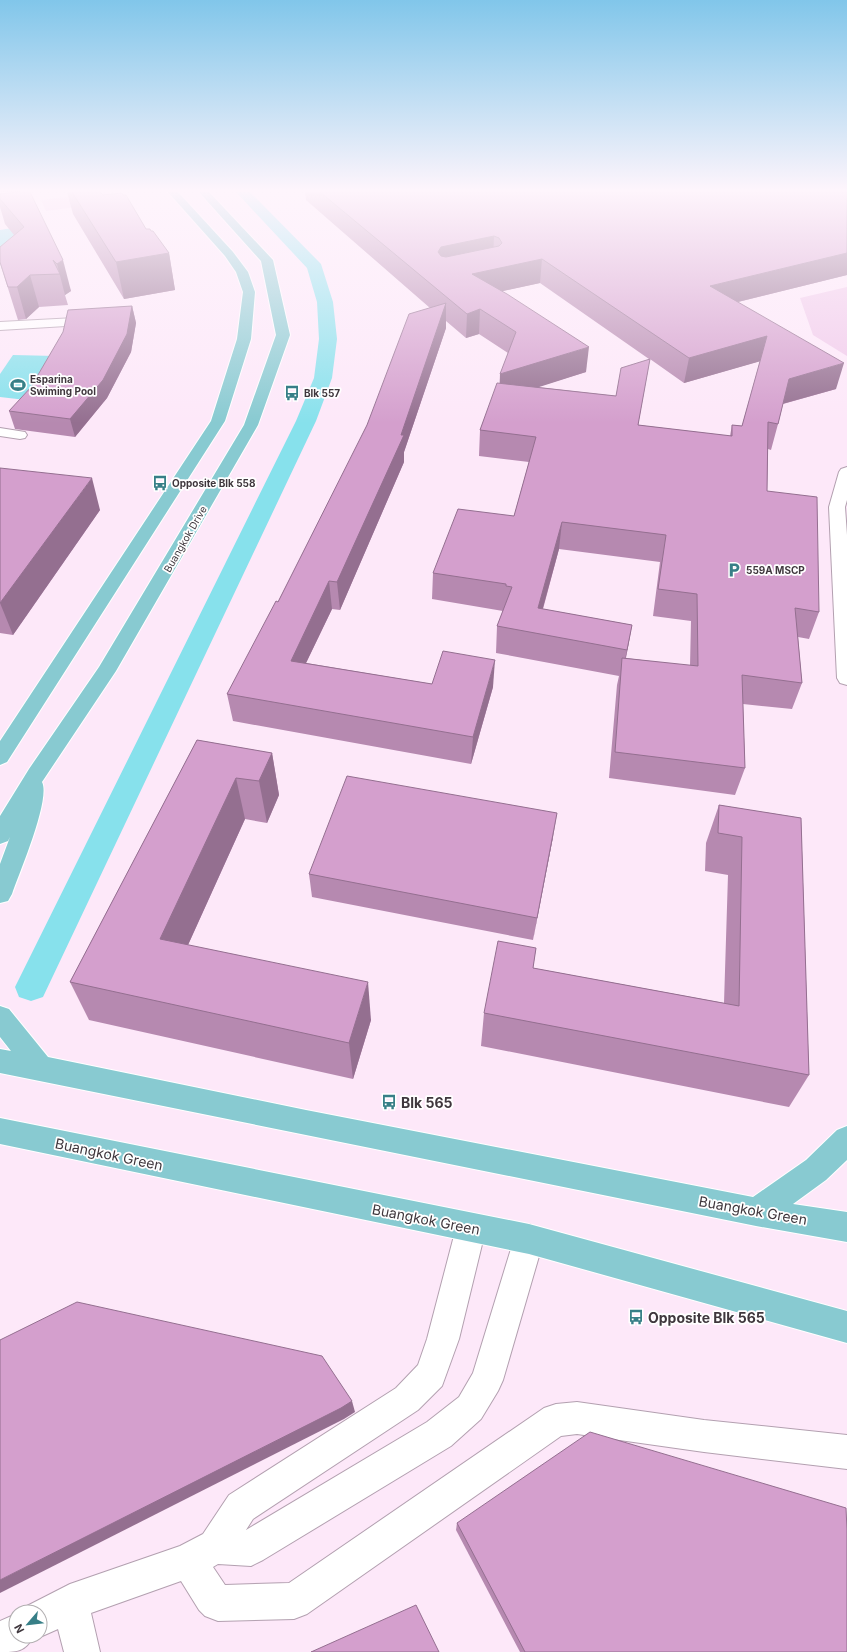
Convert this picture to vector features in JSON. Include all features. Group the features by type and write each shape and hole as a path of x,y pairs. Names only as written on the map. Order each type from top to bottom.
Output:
{"main road":[{"path":"0,757 218,421 244,339 250,292 239,269"},
{"name":"Buangkok Drive","path":"0,835 36,774 106,671 251,425 283,335 269,269"},
{"path":"0,894 29,816 36,774"},
{"path":"0,1017 40,1068"},
{"name":"Buangkok Green","path":"0,1061 756,1212 847,1227"},
{"name":"Buangkok Green","path":"0,1131 528,1239 847,1327"},
{"path":"756,1212 814,1172 835,1154 847,1139"}],"street":[{"path":"0,326 105,320"},
{"path":"0,432 20,435"},
{"path":"847,472 837,507 847,678"},
{"path":"202,1553 241,1507 407,1399 431,1375 443,1339 471,1228"},
{"path":"82,1652 55,1610 202,1553 251,1548 439,1434 470,1408 487,1380 528,1239"},
{"path":"202,1553 212,1597 218,1603 294,1601 556,1420 566,1418 578,1418 704,1436 847,1452"}],"shaded area":[{"path":"847,287 847,356 813,335 800,298"}],"water":[{"name":"Esparina Swiming Pool","path":"13,355 56,356 26,400 0,397 0,374"}],"building":[{"path":"2,269 58,269 60,274 30,275 17,287 8,287"},
{"path":"413,269 495,269 472,274 507,294 589,347 500,374 516,332 480,309 467,314"},
{"path":"557,269 780,269 710,286 844,363 789,379 778,424 768,422 767,491 817,497 819,612 795,608 802,683 742,675 745,768 615,752 622,658 698,666 697,594 658,589 666,535 562,522 538,608 632,625 627,650 497,626 512,587 506,586 506,584 433,573 458,509 514,516 536,437 480,430 497,383 616,396 621,368 650,359 638,425 732,436 732,425 742,426 767,336 689,358"},
{"path":"446,303 401,435 404,435 337,582 329,581 291,661 432,684 443,651 495,660 473,737 227,694 276,601 278,602 367,425 409,314"},
{"path":"132,306 127,334 103,380 70,419 9,411 32,386 63,332 68,310"},
{"path":"0,468 92,478 0,603"},
{"path":"197,740 272,753 259,781 236,778 160,939 368,982 349,1043 70,982"},
{"path":"347,776 557,813 537,918 309,874"},
{"path":"719,805 801,818 809,1075 484,1013 498,941 536,948 533,968 739,1006 742,837 718,833"},
{"path":"77,1302 322,1356 352,1401 341,1408 0,1580 0,1340"},
{"path":"590,1432 846,1508 847,1652 525,1652 457,1523"},
{"path":"416,1605 439,1652 311,1652"}],"waterway":[{"path":"31,987 306,421 323,378 328,339 325,302 316,269"}],"place":[{"name":"Esparina Swiming Pool","path":"18,385"},
{"name":"Blk 557","path":"292,393"},
{"name":"Opposite Blk 558","path":"160,483"},
{"name":"559A MSCP","path":"734,570"},
{"name":"Blk 565","path":"389,1102"},
{"name":"Opposite Blk 565","path":"636,1317"}]}
